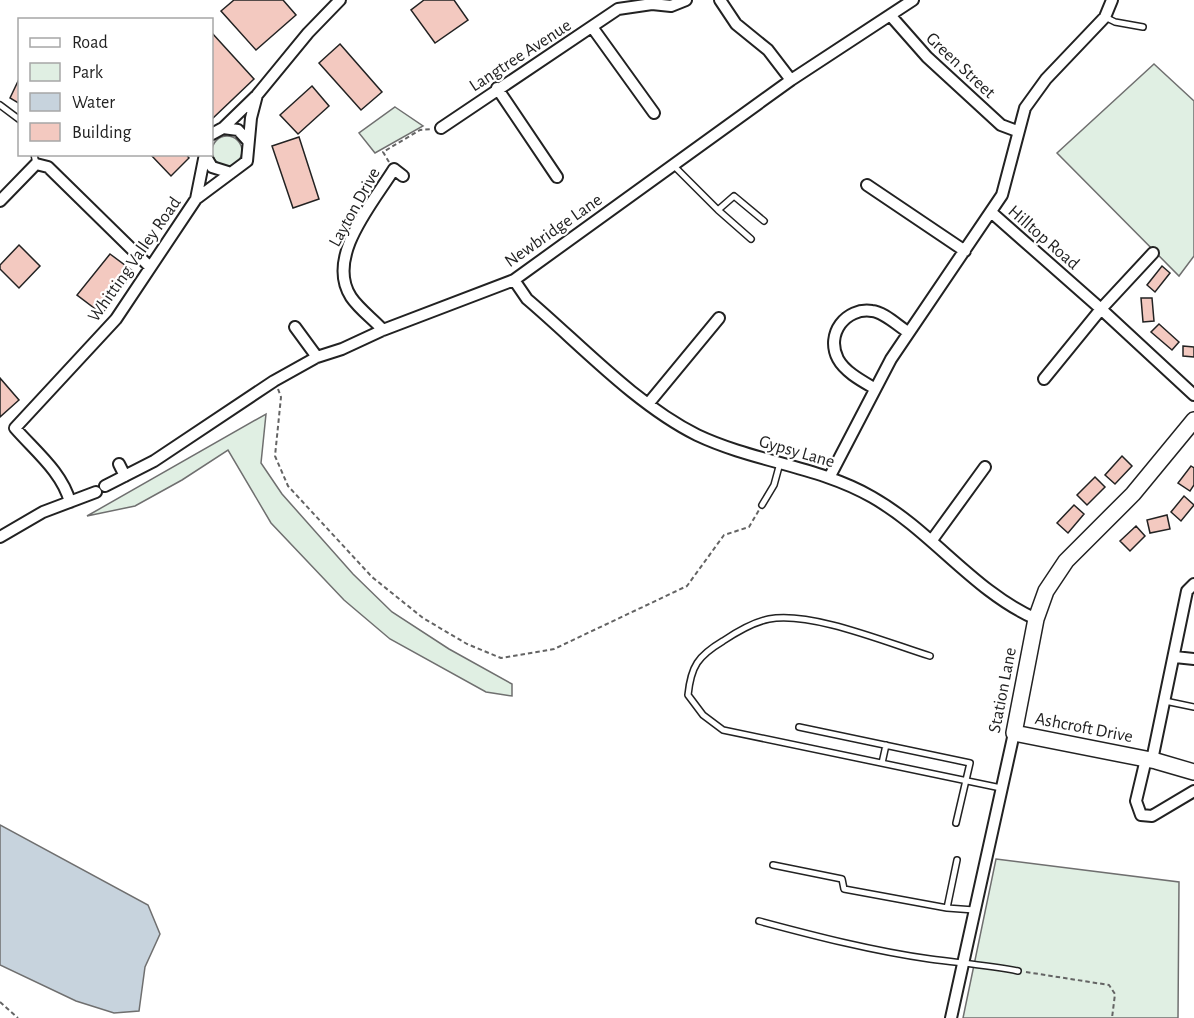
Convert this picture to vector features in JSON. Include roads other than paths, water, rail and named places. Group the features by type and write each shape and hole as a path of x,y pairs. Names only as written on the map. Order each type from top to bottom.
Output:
{"street":[{"name":"Whitting Valley Road","path":"213,133 223,128 257,95 308,33 340,0"},
{"name":"Langtree Avenue","path":"441,128 497,88 618,9 653,2 671,6 686,0"},
{"path":"720,0 736,24 768,50 791,80"},
{"name":"Newbridge Lane","path":"0,537 43,512 100,489 154,461 274,381 317,357 514,280 791,80 912,0"},
{"name":"Hilltop Road","path":"1112,0 1106,17 1046,79 1025,108 1017,131 1002,195 991,212 1194,395"},
{"name":"Green Street","path":"890,15 927,57 1001,125 1017,131"},
{"path":"592,27 654,114"},
{"path":"497,88 557,177"},
{"name":"Whitting Valley Road","path":"70,502 66,489 52,468 15,428 116,319 196,199 247,161 248,141 257,95"},
{"path":"223,128 238,130 248,141"},
{"name":"Whitting Valley Road","path":"196,199 205,156"},
{"name":"Whitting Valley Road","path":"206,156 212,167 231,172"},
{"path":"0,201 35,159 48,167 150,267"},
{"name":"Layton Drive","path":"383,330 351,297 342,276 342,262 348,244 398,173"},
{"path":"867,185 965,251"},
{"path":"830,476 874,388 908,332 991,212"},
{"path":"1044,379 1101,309 1153,253"},
{"name":"Gypsy Lane","path":"514,280 527,299 648,404 697,434 736,450 830,476 873,497 932,540 1008,606 1036,618"},
{"path":"874,388 854,375 838,360 833,340 842,321 856,310 875,310 908,332"},
{"path":"648,404 718,318"},
{"path":"295,327 317,357"},
{"name":"Station Lane","path":"951,1018 1014,733 1036,618 1046,591 1066,561 1133,494 1194,420"},
{"path":"119,464 124,476"},
{"path":"932,540 985,467"},
{"path":"1149,760 1165,701 1187,591 1194,584"},
{"path":"1174,657 1194,659"},
{"name":"Ashcroft Drive","path":"1014,733 1149,760 1194,772"},
{"name":"Ashcroft Drive","path":"1149,760 1136,801 1141,815 1152,816 1194,791"}],"lane":[{"path":"1106,17 1115,22 1143,27"},
{"path":"0,105 18,118"},
{"path":"673,165 751,239"},
{"path":"718,210 734,196 764,221"},
{"path":"762,505 774,485 780,462"},
{"path":"930,656 808,620 768,619 732,635 703,653 690,675 688,695 703,715 723,730 1001,788"},
{"path":"1165,701 1194,706"},
{"path":"799,727 970,763 956,823"},
{"path":"882,763 886,745"},
{"path":"947,908 957,860"},
{"path":"773,865 842,879 844,888 947,908 974,910"},
{"path":"759,921 819,937 932,960 962,961 1018,971"}],"water":[{"path":"0,825 148,905 160,934 145,967 139,1011 114,1013 76,1001 0,965"}]}
